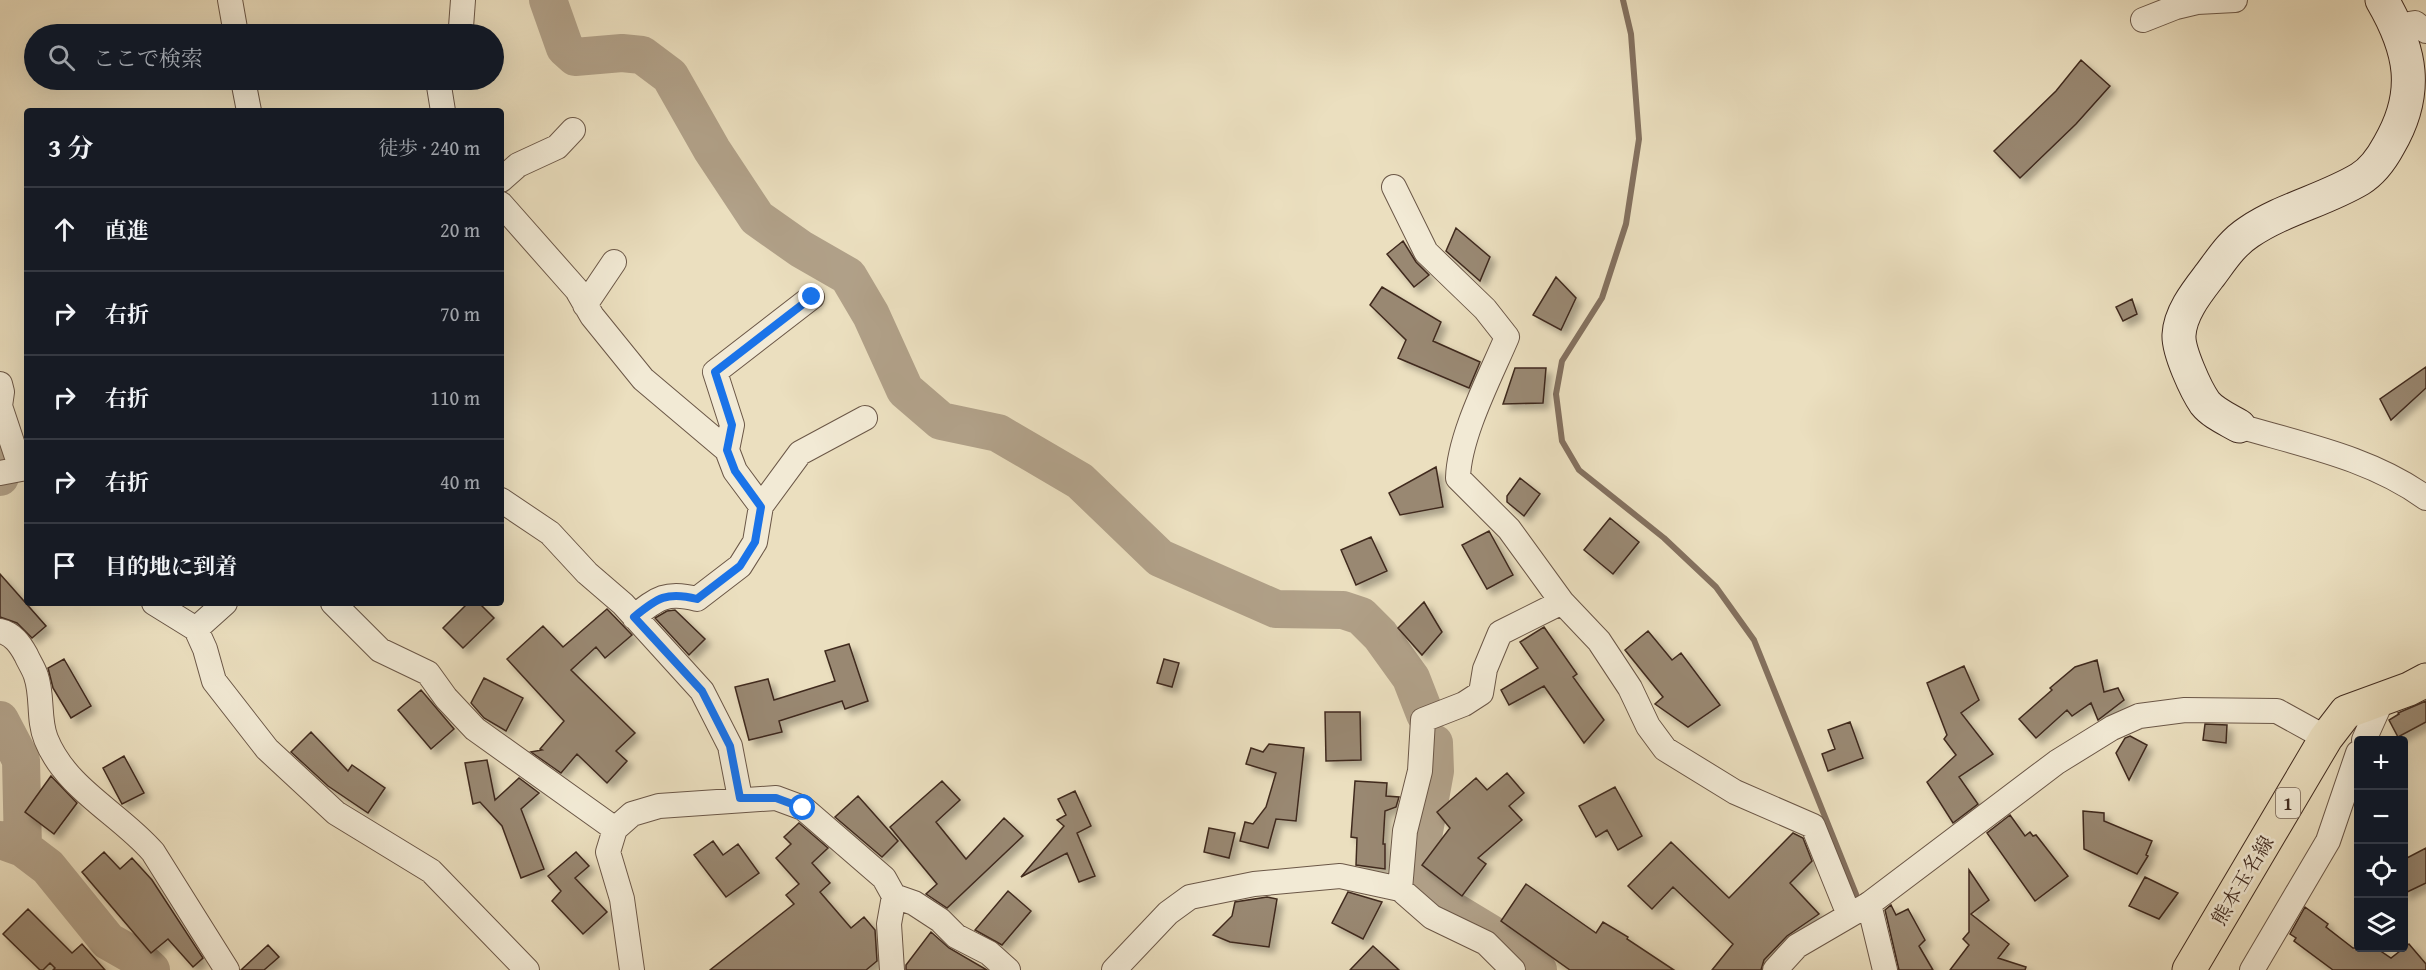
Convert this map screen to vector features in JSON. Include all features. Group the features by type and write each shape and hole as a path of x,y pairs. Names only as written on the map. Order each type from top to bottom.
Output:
{"main road":[{"name":"熊本玉名線","path":"2189,970 2326,738 2346,712 2382,700 2426,680"}],"street":[{"path":"230,0 234,24"},
{"path":"461,24 463,0"},
{"path":"2155,11 2197,2 2235,0"},
{"path":"2402,19 2409,95 2401,125 2380,161 2361,178 2250,231 2232,246 2196,294 2183,319 2179,336 2186,364 2205,402 2214,411 2238,426 2358,461 2407,484 2426,498"},
{"path":"245,90 248,108"},
{"path":"440,90 443,108"},
{"path":"504,177 518,165 557,147 573,130"},
{"path":"1394,187 1426,252 1485,309 1507,337 1470,428 1458,465 1458,478 1509,529 1562,602 1599,641 1630,688 1648,726 1665,749 1735,792 1813,826 1859,909 1885,970"},
{"path":"504,207 577,290 592,316 643,379 727,450 735,471 761,507"},
{"path":"585,305 614,262"},
{"path":"727,450 732,425 715,372 812,297"},
{"path":"0,384 2,392 0,406 14,474"},
{"path":"634,617 656,599 679,594 697,599 740,566 755,542 761,507 800,453 865,418"},
{"path":"504,502 550,533 587,573 623,604 702,691 730,746 740,798"},
{"path":"1400,889 1405,831 1420,771 1422,720 1464,704 1481,693 1485,669 1500,633 1562,602"},
{"path":"159,606 196,629 205,649 214,681 267,749 336,813 431,871 527,970"},
{"path":"196,629 222,606"},
{"path":"336,606 380,650 428,673 446,698 475,729 615,829"},
{"path":"0,631 20,644 36,676 44,736 53,757 82,789 153,852 227,970"},
{"path":"2366,736 2382,700"},
{"path":"1775,970 1797,946 1859,909 2057,762 2112,728 2139,716 2185,710 2277,711 2326,738"},
{"path":"2252,970 2328,841 2354,765"},
{"path":"632,970 621,898 608,852 615,829 632,814 659,806 740,798 776,798 803,808 884,878 894,896 889,924 892,970"},
{"path":"1114,970 1168,913 1190,897 1254,884 1340,876 1400,889 1432,917 1486,944 1513,970"},
{"path":"894,896 914,903 940,920 956,936 989,953 1008,970"}],"building":[{"path":"2081,60 2110,86 2076,124 2020,178 1994,151 2056,91"},
{"path":"1456,228 1490,257 1480,281 1446,251"},
{"path":"1403,241 1416,262 1429,275 1414,287 1387,254"},
{"path":"1556,277 1576,298 1561,330 1533,315"},
{"path":"1382,287 1441,322 1433,341 1480,362 1469,388 1398,358 1406,340 1370,305"},
{"path":"2132,299 2137,314 2123,321 2116,307"},
{"path":"2426,367 2426,388 2391,420 2380,399"},
{"path":"1515,368 1546,368 1543,403 1503,404"},
{"path":"1436,467 1443,507 1400,515 1389,493"},
{"path":"1520,478 1540,494 1524,516 1507,502 1507,496"},
{"path":"1610,518 1639,542 1613,574 1584,550"},
{"path":"1489,531 1513,575 1487,589 1462,545"},
{"path":"1371,537 1387,571 1356,585 1341,550"},
{"path":"0,574 24,601 24,606 28,606 46,626 32,638 17,623 0,617"},
{"path":"1424,602 1442,632 1422,655 1398,628"},
{"path":"465,606 482,606 494,618 463,648 443,628"},
{"path":"607,609 632,635 605,658 596,647 571,670 635,733 616,751 627,761 607,783 577,754 561,773 531,752 542,750 540,749 564,721 507,659 543,626 563,647"},
{"path":"675,610 705,639 689,655 655,618 667,611"},
{"path":"1544,627 1577,674 1573,677 1604,720 1584,743 1544,686 1509,705 1501,690 1538,668 1520,642"},
{"path":"1648,631 1672,660 1681,653 1720,705 1688,727 1655,704 1663,697 1625,650"},
{"path":"849,644 868,701 845,709 842,701 779,721 782,732 749,740 735,687 768,679 774,700 835,681 825,651"},
{"path":"64,659 91,706 71,718 53,688 48,668"},
{"path":"1164,659 1179,663 1172,687 1157,683"},
{"path":"2097,660 2104,692 2118,688 2124,700 2098,720 2091,703 2072,716 2067,710 2036,738 2019,719 2075,667"},
{"path":"1964,666 1979,700 1961,713 1993,754 1959,777 1978,804 1953,823 1927,782 1956,755 1944,739 1947,735 1927,683"},
{"path":"484,678 523,698 506,731 484,718 471,703"},
{"path":"421,690 454,729 431,749 398,710"},
{"path":"2426,701 2426,722 2400,736 2397,736 2389,720 2398,713"},
{"path":"1325,712 1360,712 1361,760 1326,761"},
{"path":"1850,722 1863,758 1828,771 1822,754 1835,749 1828,730"},
{"path":"2205,724 2227,725 2226,743 2203,740"},
{"path":"311,732 348,771 352,765 385,788 368,813 328,786 291,752"},
{"path":"2130,736 2147,745 2129,780 2116,753 2125,738"},
{"path":"1269,744 1304,748 1296,821 1276,819 1268,848 1240,841 1245,822 1253,824 1266,807 1276,773 1246,764 1251,748 1263,752"},
{"path":"124,756 144,793 122,804 103,768"},
{"path":"487,760 495,800 519,778 539,793 521,809 544,869 521,878 502,826 480,802 473,804 465,763"},
{"path":"1507,773 1524,793 1509,806 1522,820 1478,858 1486,864 1462,896 1422,865 1450,828 1437,812 1476,778 1487,790"},
{"path":"51,776 77,803 54,834 25,812"},
{"path":"942,781 960,800 936,822 966,859 1004,818 1023,836 947,908 926,894 937,884 890,827"},
{"path":"1355,781 1387,783 1386,796 1399,797 1396,807 1385,811 1383,844 1385,844 1385,869 1356,865 1357,838 1351,837"},
{"path":"1615,787 1642,836 1618,850 1607,830 1596,837 1579,806"},
{"path":"1075,791 1091,826 1077,833 1095,876 1079,882 1067,853 1021,877 1064,826 1057,820 1066,815 1058,799"},
{"path":"858,796 898,841 882,857 835,817"},
{"path":"2083,811 2104,813 2104,821 2152,841 2146,855 2148,856 2137,874 2084,849"},
{"path":"2010,815 2025,836 2030,832 2033,836 2036,835 2068,876 2035,901 1987,833"},
{"path":"799,823 828,848 812,863 830,883 820,892 851,928 864,917 875,930 877,961 866,970 710,970 794,904 786,895 799,884 776,858 791,844 784,837"},
{"path":"1209,828 1235,833 1229,858 1204,852"},
{"path":"1793,833 1803,838 1812,861 1790,883 1819,914 1787,936 1764,960 1761,970 1712,970 1733,944 1673,887 1652,909 1628,886 1671,842 1729,898"},
{"path":"713,841 723,855 738,844 759,873 726,897 694,855"},
{"path":"2426,848 2426,883 2408,892 2408,857"},
{"path":"104,852 120,869 132,858 152,880 203,958 193,967 168,939 151,953 82,872"},
{"path":"576,852 589,866 575,878 607,912 583,934 552,901 561,891 548,876"},
{"path":"1969,870 1989,900 1971,914 2009,944 1998,958 2026,967 2025,970 1950,970 1969,945 1963,939 1969,932"},
{"path":"2145,877 2178,893 2159,919 2129,906"},
{"path":"1526,884 1596,933 1603,922 1674,970 1570,970 1501,921"},
{"path":"1008,891 1031,911 1002,945 975,930"},
{"path":"1348,892 1382,902 1363,939 1332,923"},
{"path":"1267,897 1277,899 1269,947 1230,942 1213,935 1232,916 1235,902"},
{"path":"1891,905 1896,915 1908,909 1925,940 1919,946 1933,970 1899,970 1885,910"},
{"path":"2305,907 2328,924 2326,927 2354,948 2354,952 2382,952 2391,958 2399,952 2408,952 2409,944 2426,964 2426,970 2333,970 2294,941 2296,938 2290,934"},
{"path":"28,909 72,953 82,944 105,970 53,970 55,968 50,963 40,970 3,934"},
{"path":"931,932 949,948 987,970 906,970 906,965"},
{"path":"268,945 279,957 264,970 241,970"},
{"path":"1373,946 1399,970 1350,970"}],"waterway":[{"path":"548,0 565,48 575,57 622,53 642,55 670,76 712,150 757,218 801,249 848,276 871,315 905,390 941,421 998,433 1080,481 1160,558 1276,609 1343,610 1361,616 1380,635 1411,678 1425,714"},
{"path":"1623,0 1631,34 1639,139 1626,224 1602,298 1562,361 1556,394 1562,441 1579,470 1664,538 1716,587 1754,640 1856,894"},
{"path":"0,451 3,461 0,477"},
{"path":"0,720 21,760 23,848"},
{"path":"1434,743 1435,771 1419,859 1422,883 1435,900 1516,949 1538,970"},
{"path":"0,840 23,848 48,867 108,941 138,958 151,970"}],"route":[{"path":"803,808 776,798 740,798 730,746 702,691 634,617 656,599 679,594 697,599 740,566 755,542 761,507 735,471 727,450 732,425 715,372 812,297"}]}
